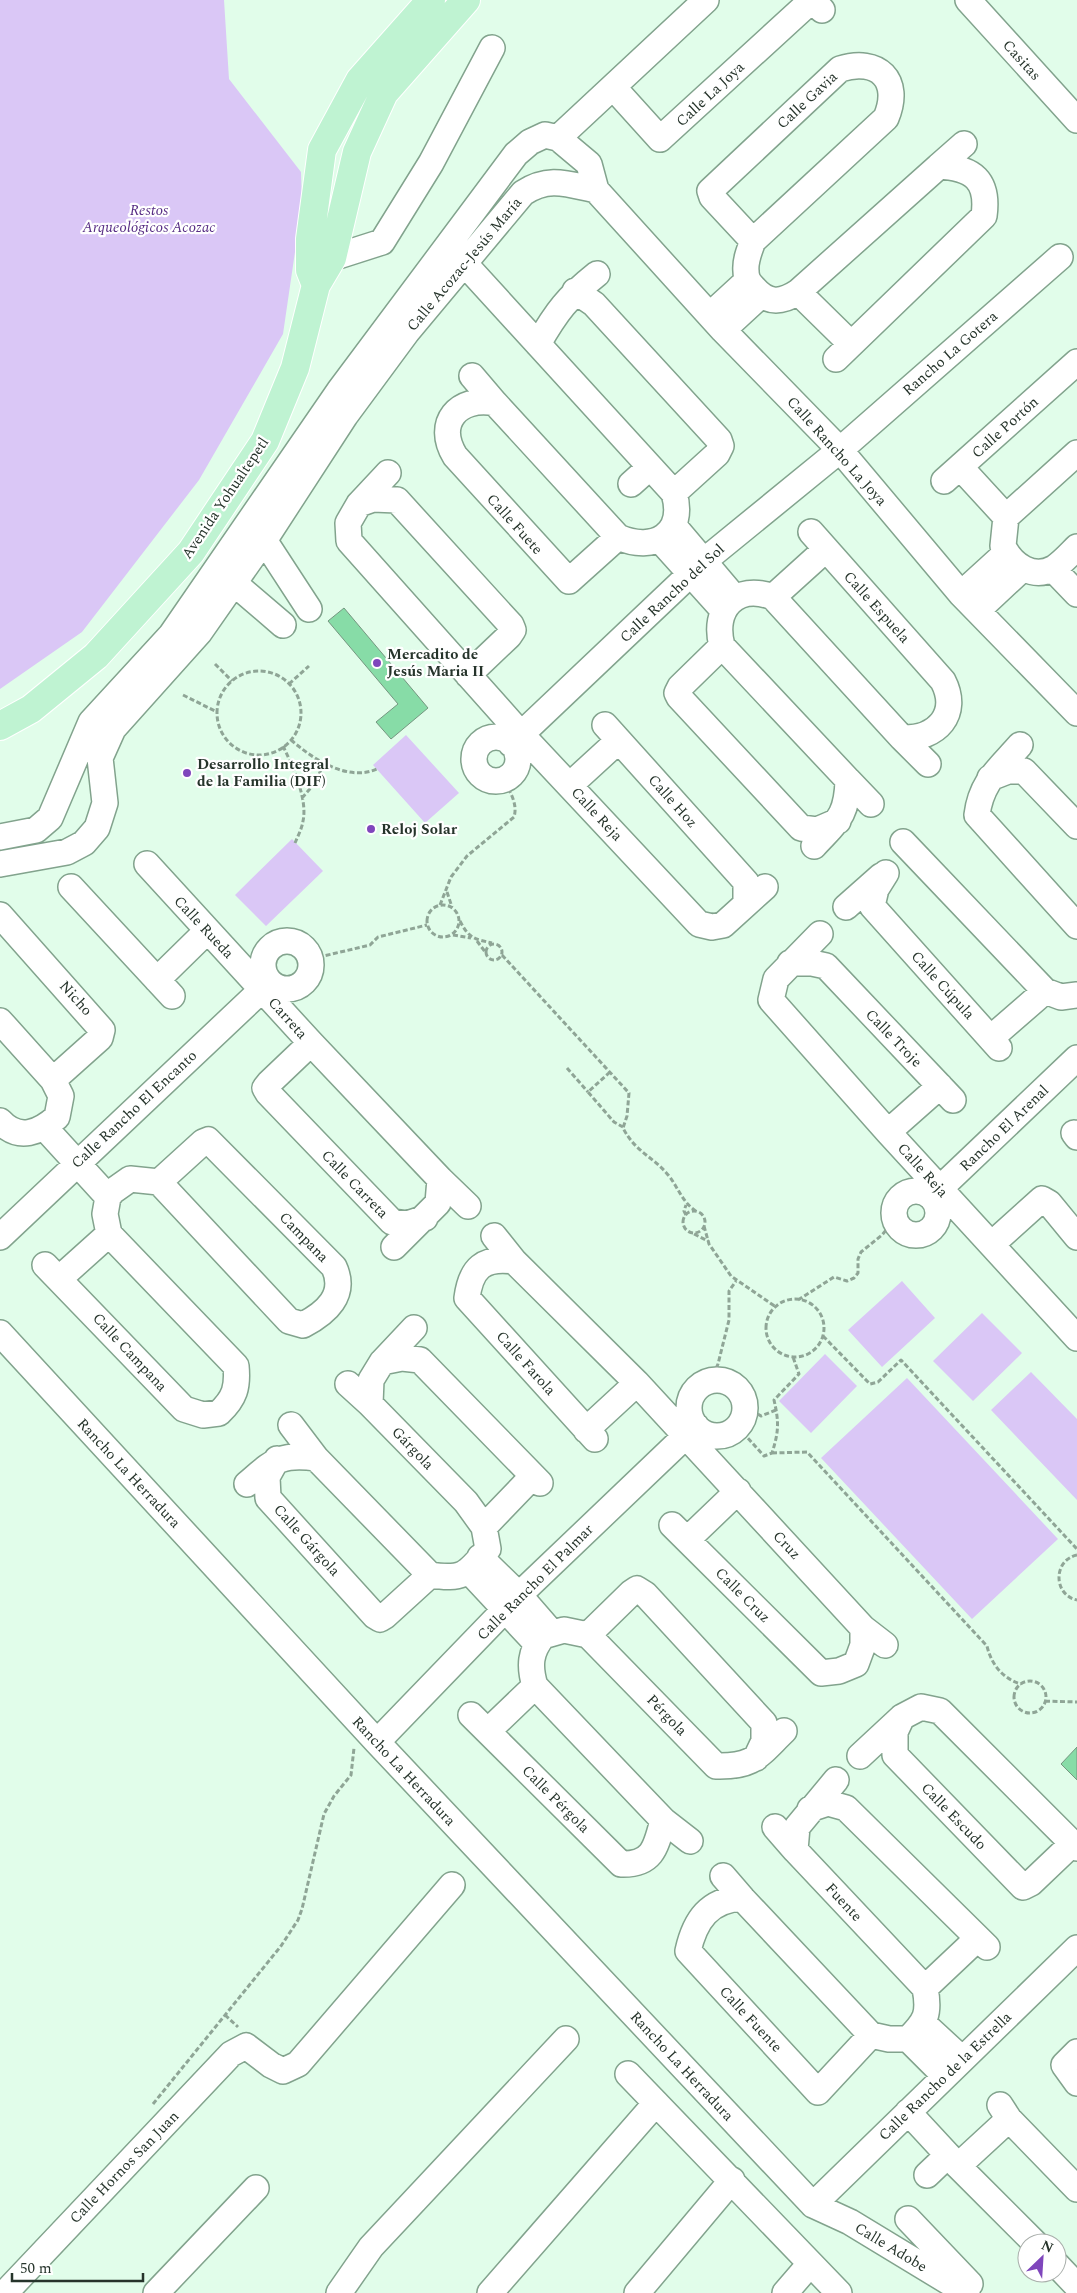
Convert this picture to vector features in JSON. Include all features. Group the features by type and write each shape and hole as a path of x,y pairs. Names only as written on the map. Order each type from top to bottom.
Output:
{"main road":[{"name":"Avenida Yohualtepetl","path":"316,285 310,270 310,254 322,150 360,80 432,0"},
{"name":"Avenida Yohualtepetl","path":"0,726 30,709 96,656 191,552 265,441 295,368 316,285 332,258 345,196 357,152 384,93 466,0"}],"street":[{"path":"565,143 613,87 706,0"},
{"name":"Casitas","path":"968,0 1077,120"},
{"name":"Calle La Joya","path":"613,87 660,139 817,5"},
{"path":"332,258 382,242 431,163 492,48"},
{"name":"Calle Gavia","path":"854,64 866,65 885,76 890,87 892,103 886,118 868,124 753,241 712,197 710,191 833,88 840,69 854,64"},
{"name":"Calle Acozac-Jesús María","path":"400,325 516,154 530,142 545,135 565,143"},
{"path":"563,183 570,172 573,160 565,143"},
{"path":"565,143 589,164 596,190"},
{"path":"753,241 745,270 754,288 773,302 787,299 933,181 964,144"},
{"path":"798,292 843,352 966,225 984,216 986,202 984,189 978,178 967,171 933,181"},
{"name":"Calle Acozac-Jesús María","path":"0,864 67,852 84,843 97,828 105,803 100,758 113,729 199,633 234,583 256,532 339,391 400,325 464,263 523,193 534,186 556,181 596,190"},
{"name":"Calle Rancho La Joya","path":"596,190 716,322 840,450 969,602 1077,713"},
{"path":"316,193 345,196"},
{"name":"Rancho La Gotera","path":"840,450 1060,257"},
{"path":"464,263 538,344 565,360 650,467 674,493 678,516 667,533 651,543 633,544 618,538 604,508 499,415 472,376"},
{"path":"538,344 558,310 576,291 597,274"},
{"path":"716,322 754,288"},
{"path":"576,291 594,304 603,326 719,440 721,446 717,454 674,493"},
{"name":"Calle Portón","path":"1006,517 952,475 1077,362"},
{"path":"425,433 470,402 499,415"},
{"name":"Calle Fuete","path":"454,414 446,432 447,444 469,460 569,581 618,538"},
{"name":"Calle Rancho del Sol","path":"516,739 697,567 840,450"},
{"path":"1077,452 1006,517 1003,546 1014,561 1034,572 1053,569 1077,547"},
{"path":"631,484 650,467"},
{"name":"Calle Reja","path":"388,473 359,504 348,522 349,541 368,550 468,675 516,739 570,785 699,924 712,927 723,925 741,910"},
{"path":"359,504 373,499 396,500 401,516 511,625 513,630 468,675"},
{"path":"256,532 309,609"},
{"name":"Calle Acozac-Jesús María","path":"0,837 36,830 50,818 91,722 171,635 256,532"},
{"path":"667,533 728,604"},
{"name":"Calle Espuela","path":"773,597 818,541 931,677 943,681 949,696 949,709 940,725 933,732 923,736 902,738"},
{"path":"969,602 1014,561"},
{"path":"1053,569 1077,594"},
{"path":"234,583 283,625"},
{"path":"871,804 836,775 722,646 719,634 728,604 752,592 773,597 891,714 902,738 928,764"},
{"path":"722,646 680,687 677,693 791,809 801,828 817,830 838,821"},
{"name":"Calle Hoz","path":"570,785 612,732 746,882 741,910"},
{"path":"488,739 516,739 517,766 509,777 503,780 496,781 482,776 477,770 474,756 482,742 488,739"},
{"path":"1020,745 990,778 979,796 984,816 1069,925"},
{"path":"990,778 1008,771 1024,771 1034,792 1077,826"},
{"path":"814,846 838,821 848,803 836,775"},
{"path":"903,842 920,862 934,884 1028,962 1045,991 1061,997 1077,994"},
{"path":"846,907 886,873 902,864 920,862"},
{"name":"Calle Rueda","path":"147,864 207,931 266,986"},
{"name":"Calle Cúpula","path":"886,873 876,890 872,906 894,921 995,1043 1045,991"},
{"path":"71,887 164,988 207,931"},
{"path":"741,910 766,887"},
{"name":"Nicho","path":"0,915 102,1030 100,1038 53,1080"},
{"path":"790,963 820,934"},
{"path":"287,940 294,941 308,952 311,959 309,976 296,987 280,988 266,986 262,965 264,957 272,945 287,940"},
{"name":"Calle Reja","path":"790,963 776,979 771,1000 811,1033 936,1193 992,1244 1077,1338"},
{"name":"Calle Troje","path":"790,963 812,963 826,966 849,1004 947,1093 888,1132"},
{"name":"Carreta","path":"265,1088 311,1043 266,986"},
{"name":"Calle Rancho El Encanto","path":"0,1237 83,1156 266,986"},
{"path":"0,1021 53,1080 61,1096 51,1122 35,1133 23,1133 2,1127"},
{"path":"311,1043 468,1206"},
{"name":"Rancho El Arenal","path":"936,1193 1077,1058"},
{"name":"Calle Carreta","path":"265,1088 392,1222 407,1224 425,1218"},
{"path":"51,1122 114,1191"},
{"name":"Campana","path":"159,1182 203,1142 208,1140 334,1267 340,1279 337,1293 329,1307"},
{"path":"256,1380 236,1366 108,1234 105,1214 114,1191 130,1179 159,1182 289,1321 302,1325 316,1318 358,1284"},
{"path":"394,1247 438,1203 440,1179"},
{"path":"918,1191 936,1193 938,1218 930,1230 923,1234 908,1234 898,1225 895,1219 896,1205 904,1194 918,1191"},
{"path":"992,1244 1042,1199 1077,1238"},
{"name":"Calle Campana","path":"108,1234 53,1271 184,1410 202,1415 219,1413 234,1396 238,1384 236,1366"},
{"path":"494,1236 542,1298 691,1431 715,1436 724,1435 741,1416 741,1394 736,1387 720,1380 710,1382 694,1392 690,1401 691,1431"},
{"name":"Calle Farola","path":"514,1261 497,1259 481,1266 469,1280 467,1298 506,1332 591,1435 637,1383"},
{"path":"370,1404 371,1380 382,1362 414,1328"},
{"name":"Rancho La Herradura","path":"0,1333 378,1742 813,2205"},
{"path":"291,1425 316,1458 424,1559 460,1576 475,1564 488,1549 484,1527 536,1480 420,1360 402,1358 382,1362"},
{"path":"348,1384 370,1404"},
{"name":"Gárgola","path":"370,1404 460,1509 484,1527"},
{"name":"Calle Rancho El Palmar","path":"378,1742 512,1602 691,1431"},
{"name":"Cruz","path":"691,1431 738,1491 864,1628"},
{"path":"247,1484 277,1460 298,1455 316,1458"},
{"name":"Calle Gárgola","path":"277,1460 267,1477 268,1498 380,1619 424,1559"},
{"name":"Calle Cruz","path":"738,1491 680,1532 821,1673 848,1667"},
{"path":"475,1564 544,1638"},
{"path":"690,1841 663,1820 535,1686 531,1673 531,1659 544,1638 564,1630 588,1635 638,1589 764,1723 764,1741 756,1758"},
{"path":"864,1628 885,1645"},
{"path":"823,1691 848,1667 863,1645 864,1628"},
{"name":"Pérgola","path":"588,1635 725,1774 756,1758"},
{"name":"Calle Pérgola","path":"535,1686 479,1723 621,1864 635,1864"},
{"name":"Calle Escudo","path":"902,1717 895,1732 895,1755 1023,1887 1031,1883 1075,1846 940,1710 922,1688"},
{"path":"860,1756 902,1717 922,1707 940,1710"},
{"path":"756,1758 784,1731"},
{"path":"795,1850 797,1827 836,1780"},
{"path":"810,1809 828,1803 846,1808 982,1943 925,1988 928,2001 916,2031"},
{"path":"617,1884 635,1864 648,1858 657,1842 663,1820"},
{"path":"775,1826 795,1850"},
{"name":"Fuente","path":"795,1850 925,1988"},
{"path":"723,1876 871,2035 889,2039 916,2031 962,2059"},
{"name":"Calle Hornos San Juan","path":"5,2293 232,2054 246,2046 271,2065 283,2071 298,2064 452,1886"},
{"name":"Calle Fuente","path":"742,1898 724,1899 703,1915 692,1934 688,1951 818,2092 871,2035"},
{"path":"669,1947 703,1915"},
{"name":"Calle Rancho de la Estrella","path":"813,2205 1077,1948"},
{"path":"916,2031 945,2076"},
{"path":"339,2293 371,2247 566,2040"},
{"path":"1077,2052 1064,2065 1065,2070 1077,2083"},
{"path":"628,2074 732,2180 838,2293"},
{"path":"490,2293 656,2103"},
{"path":"908,2112 1025,2233"},
{"path":"927,2175 953,2160 1005,2112 1077,2189"},
{"path":"637,2293 732,2180"},
{"path":"156,2293 256,2188"},
{"name":"Calle Adobe","path":"813,2205 850,2222 968,2293"},
{"name":"Calle Adobe","path":"908,2219 978,2293"},
{"path":"785,2293 810,2264"},
{"path":"1067,2276 1077,2286"}],"path":[{"path":"215,664 232,681"},
{"path":"289,684 309,666"},
{"path":"259,671 272,673 289,684 299,702 301,715 298,728 291,740 268,754 253,754 240,750 228,741 220,730 217,712 218,702 224,689 232,681 246,673 259,671"},
{"path":"183,696 217,712"},
{"path":"291,740 303,750 324,762 359,775 376,769"},
{"path":"284,746 292,762 302,798 304,819 295,843"},
{"path":"302,798 316,782 324,762"},
{"path":"427,925 431,910 440,905 451,877 467,856 514,817 516,809 513,798 503,780"},
{"path":"447,891 453,908 459,915 466,931 493,960 499,959 502,955"},
{"path":"440,905 453,908"},
{"path":"452,935 456,932 460,921"},
{"path":"427,925 437,936 452,935 501,946 502,955 629,1093 624,1126"},
{"path":"311,959 370,945 378,936 427,925"},
{"path":"486,953 488,945 493,943"},
{"path":"567,1068 614,1122 624,1126 635,1148 661,1167 670,1177 686,1205 704,1219 708,1241 722,1266 736,1281 776,1307"},
{"path":"588,1092 610,1072"},
{"path":"686,1205 684,1211 686,1215"},
{"path":"697,1212 686,1215 683,1220 684,1227 708,1241"},
{"path":"798,1300 834,1277 847,1281 854,1278 858,1273 858,1260 861,1252 882,1235 895,1219"},
{"path":"693,1233 700,1232 704,1226"},
{"path":"710,1382 718,1364 728,1320 729,1291 736,1281"},
{"path":"789,1300 798,1300 816,1308 821,1316 823,1336 819,1345 812,1352 803,1356 793,1357 776,1350 767,1335 768,1317 776,1307 789,1300"},
{"path":"823,1336 870,1384 878,1382 902,1360 1077,1549"},
{"path":"772,1453 779,1427 774,1400 799,1374 793,1357"},
{"path":"776,1410 761,1416 741,1416 764,1456 772,1453 806,1452 987,1646 991,1658 999,1671 1010,1680 1022,1684"},
{"path":"1077,1554 1066,1559 1061,1565 1058,1581 1066,1595 1077,1600"},
{"path":"1027,1682 1038,1683 1044,1691 1045,1701 1043,1706 1035,1712 1020,1710 1014,1701 1015,1690 1022,1684 1027,1682"},
{"path":"1045,1701 1077,1702"},
{"path":"151,2106 281,1946 298,1920 324,1814 334,1796 351,1775 353,1749 358,1741 378,1742"}],"green space":[{"name":"Restos Arqueológicos Acozac","path":"0,0 224,0 229,79 301,172 302,204 283,334 199,480 82,632 0,689"},
{"path":"406,735 459,793 425,823 373,765"},
{"path":"292,839 323,871 266,926 235,895"},
{"path":"902,1281 935,1318 882,1367 848,1330"},
{"path":"982,1313 1022,1353 973,1401 933,1361"},
{"path":"825,1354 857,1386 811,1433 779,1401"},
{"path":"1031,1372 1077,1419 1077,1500 991,1410"},
{"path":"907,1378 1058,1539 972,1619 821,1458"}],"building":[{"name":"Mercadito de Jesús Maria II","path":"344,608 428,708 391,739 376,722 398,704 328,621"},
{"path":"1077,1747 1077,1780 1061,1764"}],"place":[{"name":"Mercadito de Jesús Maria II","path":"377,663"},
{"name":"Desarrollo Integral de la Familia (DIF)","path":"187,773"},
{"name":"Reloj Solar","path":"371,829"}]}
